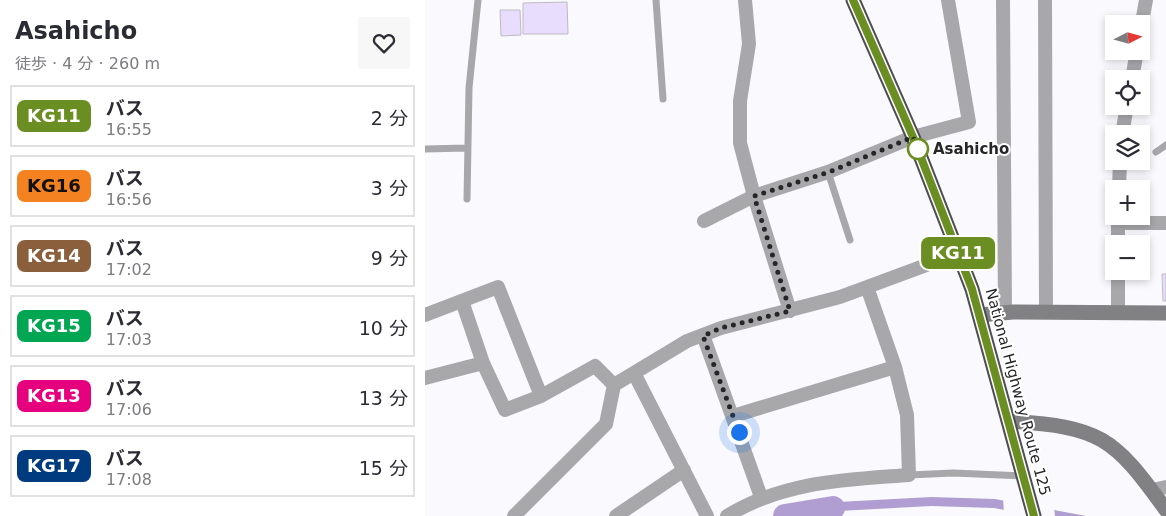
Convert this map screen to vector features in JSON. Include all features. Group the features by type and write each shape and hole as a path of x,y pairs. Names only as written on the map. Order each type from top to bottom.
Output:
{"highway":[{"name":"National Highway Route 125","path":"853,0 913,137 959,253 980,315 1034,516"}],"street":[{"path":"745,0 749,44 740,101 740,143 754,196 790,311"},
{"path":"704,221 754,196 829,172 913,137 969,122 948,0"},
{"path":"1003,0 1005,312"},
{"path":"1045,0 1046,312"},
{"path":"1143,15 1146,0"},
{"path":"1150,222 1166,223"},
{"path":"517,515 606,424 614,385 687,341 721,328 790,311 867,287 959,253"},
{"path":"1117,312 1118,280"},
{"path":"425,315 498,287 541,396"},
{"path":"727,516 761,497 815,483 909,475 907,415 895,367 867,287"},
{"path":"462,301 483,363 505,410 541,396 595,366 614,385"},
{"path":"980,315 1005,312 1166,313"},
{"path":"703,336 761,497"},
{"path":"425,378 483,363"},
{"path":"733,416 895,367"},
{"path":"634,373 707,516"},
{"path":"1009,421 1068,427 1105,440 1129,460 1160,496"},
{"path":"617,516 684,470"}],"lane":[{"path":"467,199 466,148 469,88 478,0"},
{"path":"656,0 663,99"},
{"path":"1156,152 1166,145"},
{"path":"425,149 466,148"},
{"path":"829,172 850,240"},
{"path":"909,475 953,473 1023,476"}],"shaded area":[{"path":"931,497 995,499 1086,516 1038,516 994,508 931,506 839,511 801,516 800,508 838,502"}],"pier":[{"path":"1003,498 1054,508 1055,516 1025,516 1004,512"}],"building":[{"path":"567,2 568,34 523,34 523,3"},
{"path":"500,10 520,10 521,35 501,36"},
{"path":"1162,274 1166,274 1166,301 1163,301"}],"waterway":[{"path":"785,516 833,508"}],"bus line":[{"name":"KG11","path":"853,0 913,137 972,289 987,337 1034,516"}],"place":[{"name":"Asahicho","path":"918,149"}],"route":[{"path":"739,432 703,336 721,328 790,311 754,196 829,172 913,137 918,149"}]}
